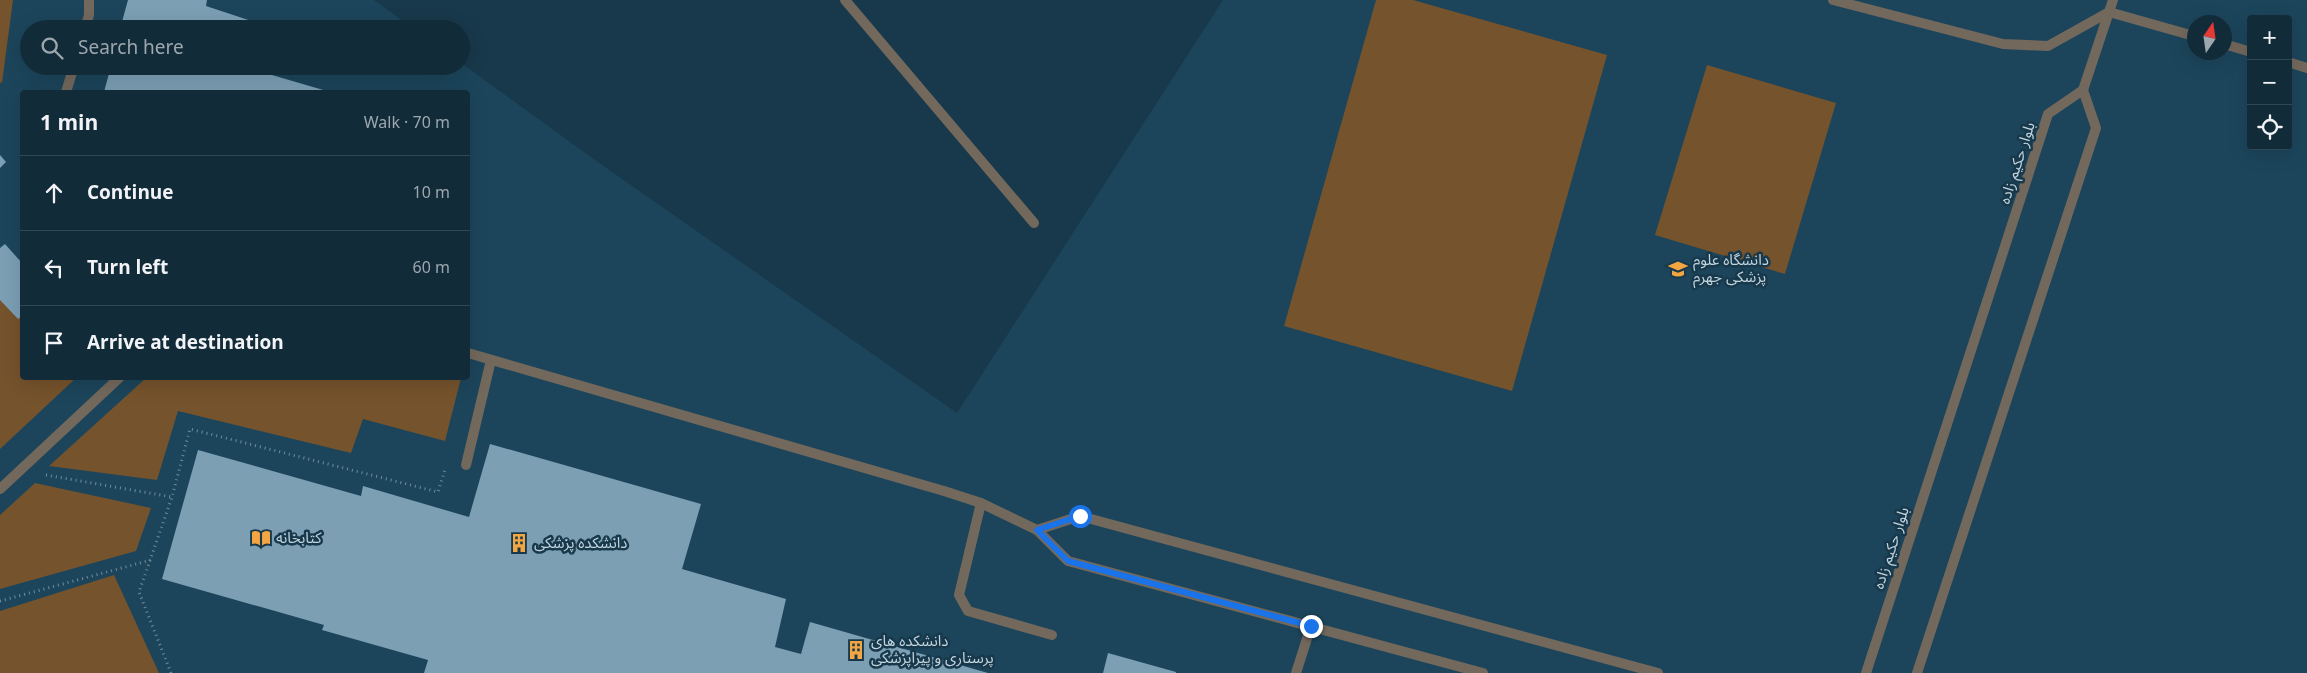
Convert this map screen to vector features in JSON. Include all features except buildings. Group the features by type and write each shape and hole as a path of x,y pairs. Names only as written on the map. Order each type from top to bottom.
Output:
{"street":[{"path":"88,20 89,0"},
{"path":"845,0 1034,223"},
{"path":"1833,0 2003,44 2048,46 2109,12 2187,34"},
{"path":"1917,673 2096,128 2083,90 2113,0"},
{"path":"2232,46 2247,51"},
{"path":"2292,63 2307,68"},
{"path":"67,90 71,75"},
{"name":"بلوار حکیم زاده","path":"1866,673 2048,114 2083,90"},
{"path":"470,354 792,446 981,503 1037,530 1068,561 1483,673"},
{"path":"466,465 491,360"},
{"path":"0,489 117,380"},
{"path":"981,503 959,595 968,611 1052,635"},
{"path":"1037,530 1080,516 1658,673"},
{"path":"1296,673 1311,626"}],"path":[{"path":"171,673 140,592 172,497 190,429 438,492"},
{"path":"43,474 172,497"},
{"path":"0,601 152,560"}],"shaded area":[{"name":"دانشگاه علوم پزشکی جهرم","path":"0,0 374,0 402,20 20,20 20,75 470,75 470,70 595,160 957,413 1223,0 2307,0 2307,673 0,673"},
{"path":"0,0 13,0 2,83 0,82"},
{"path":"1376,0 1413,0 1607,55 1512,391 1284,326"},
{"path":"1707,65 1836,103 1785,274 1655,235"},
{"path":"0,275 20,278 20,380 74,380 0,449"},
{"path":"144,380 460,380 445,441 363,419 351,453 178,411 157,480 49,466"},
{"path":"35,483 151,508 136,551 0,589 0,515"},
{"path":"114,575 159,673 0,673 0,611"}],"place":[{"name":"دانشگاه علوم پزشکی جهرم","path":"1678,269"},
{"name":"کتابخانه","path":"261,538"},
{"name":"دانشکده پزشکی","path":"519,543"},
{"name":"دانشکده های پرستاری و پیراپزشکی","path":"856,650"}],"route":[{"path":"1080,516 1037,530 1068,561 1311,626"}]}
